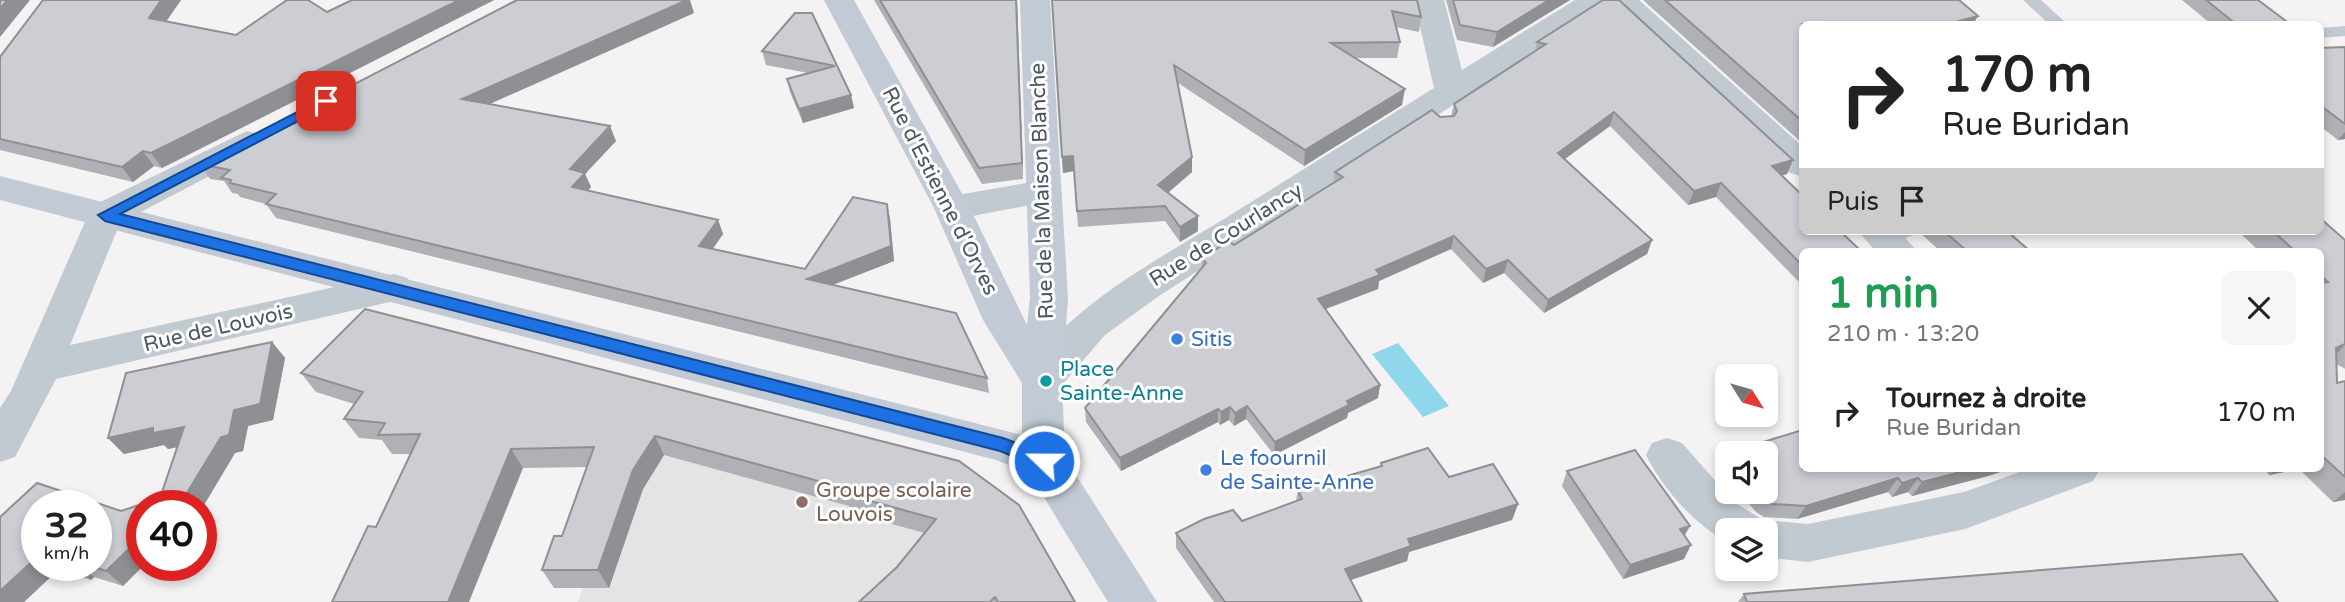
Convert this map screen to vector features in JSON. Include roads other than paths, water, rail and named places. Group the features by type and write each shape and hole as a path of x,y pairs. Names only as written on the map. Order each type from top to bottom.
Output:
{"street":[{"name":"Rue d'Estienne d'Orves","path":"839,0 952,208 1003,320 1042,381"},
{"name":"Rue de la Maison Blanche","path":"1035,0 1049,298 1042,381 1044,461"},
{"path":"1429,0 1441,109"},
{"name":"Rue de Courlancy","path":"1042,381 1091,326 1143,288 1441,109 1513,51 1596,0"},
{"path":"1621,0 1799,161"},
{"path":"0,444 29,396 105,215 277,127"},
{"name":"Rue de Louvois","path":"0,188 1003,445 1044,461"},
{"path":"952,208 1043,192"},
{"name":"Rue de Louvois","path":"41,367 394,288"},
{"path":"1667,455 1723,518"},
{"path":"1044,461 1134,602"},
{"path":"1778,539 1808,543 1965,510 2070,472"}],"lane":[{"path":"2031,0 2056,21"},
{"path":"2324,33 2345,31"}],"water":[{"path":"1398,343 1449,406 1423,417 1372,354"}],"place":[{"name":"Sitis","path":"1177,339"},
{"name":"Place Sainte-Anne","path":"1046,381"},
{"name":"Le foournil de Sainte-Anne","path":"1206,470"},
{"name":"Groupe scolaire Louvois","path":"802,502"}]}
